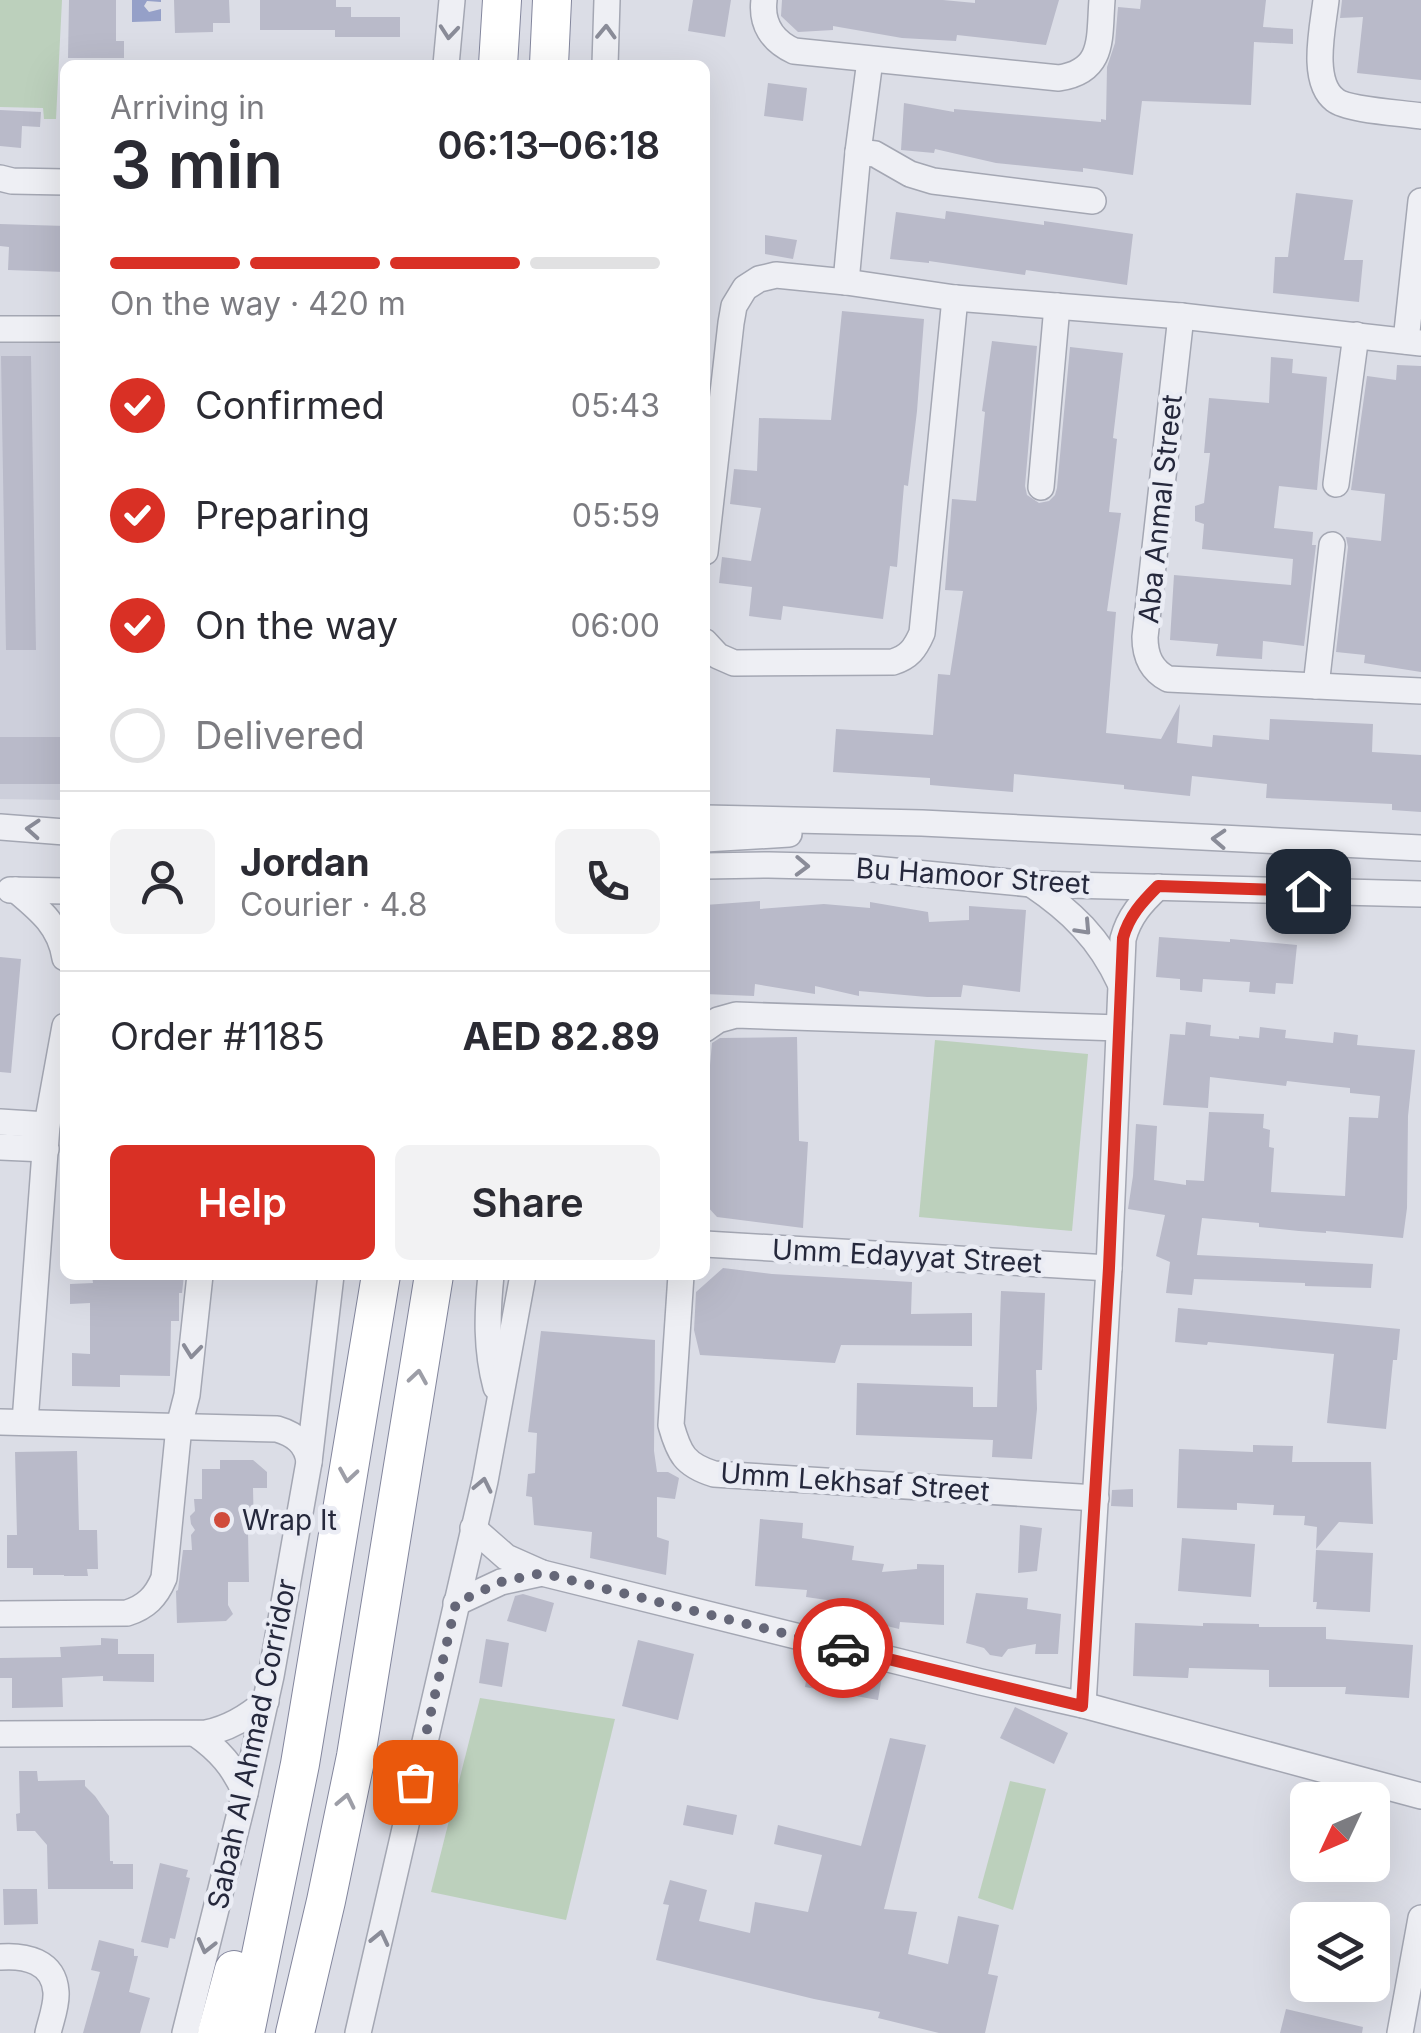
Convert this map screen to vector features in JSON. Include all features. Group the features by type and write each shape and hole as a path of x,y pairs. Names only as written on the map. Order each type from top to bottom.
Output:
{"highway":[{"path":"498,60 502,0"},
{"path":"548,60 552,0"},
{"name":"Sabah Al Ahmad Corridor","path":"245,2033 300,1764 379,1280"},
{"path":"296,2033 356,1756 433,1280"},
{"path":"217,2033 239,1951 273,1892"}],"street":[{"path":"446,60 452,0"},
{"path":"605,60 607,0"},
{"path":"764,0 762,12 767,28 783,46 794,51 1059,78 1074,76 1092,62 1098,51 1102,0"},
{"path":"1326,0 1319,58 1326,89 1334,100 1346,106 1421,116"},
{"path":"846,282 870,60"},
{"path":"858,152 875,154 910,174 933,181 1093,202"},
{"path":"0,178 60,182"},
{"path":"710,510 734,306 745,288 759,278 846,282 955,298 1181,316 1413,342 1421,201"},
{"path":"710,647 734,663 892,662 911,653 917,645 922,633 955,298"},
{"path":"1041,487 1057,306"},
{"name":"Aba Anmal Street","path":"1181,316 1145,637 1146,652 1158,674 1168,679 1421,691"},
{"path":"0,329 60,329"},
{"path":"1336,484 1356,335"},
{"path":"1316,686 1332,545"},
{"path":"710,805 858,821"},
{"name":"Bu Hamoor Street","path":"710,818 858,821 1421,848"},
{"path":"710,839 808,832 858,821"},
{"path":"0,827 60,832"},
{"name":"Bu Hamoor Street","path":"710,866 853,867 1031,884 1421,894"},
{"path":"8,890 60,883"},
{"path":"1031,884 1064,908 1094,940 1108,957 1121,986"},
{"path":"1082,1706 1109,1268 1123,938 1135,911 1158,886"},
{"path":"8,890 60,890"},
{"path":"8,890 42,914 60,939"},
{"path":"710,1026 736,1015 1119,1028"},
{"path":"60,1057 13,1422 265,1428 298,1439 306,1448 309,1462"},
{"path":"0,1122 47,1137"},
{"path":"0,1147 47,1137"},
{"name":"Umm Edayyat Street","path":"710,1244 1109,1268"},
{"path":"0,1614 127,1614 151,1601 159,1590 164,1578 179,1426 187,1395 199,1280"},
{"name":"Sabah Al Ahmad Corridor","path":"184,2033 266,1701 309,1462 330,1280"},
{"path":"492,1280 490,1365 499,1397"},
{"path":"358,2033 485,1481 522,1280"},
{"name":"Umm Lekhsaf Street","path":"681,1280 671,1426 684,1458 696,1468 714,1474 1096,1498"},
{"path":"265,1428 317,1406"},
{"path":"473,1528 506,1557 542,1573 1082,1706 1421,1796"},
{"path":"456,1603 501,1582 542,1573"},
{"path":"0,1734 196,1734 234,1724 266,1701"},
{"path":"196,1734 230,1765 246,1793"},
{"path":"1400,2033 1421,1918"},
{"path":"0,1957 30,1958 50,1973 57,1996 48,2033"}],"shaded area":[{"path":"60,342 60,800 0,799 0,343"}],"green space":[{"path":"0,0 62,0 56,119 44,119 43,108 0,107"},
{"path":"935,1040 1088,1054 1072,1231 919,1217"},
{"path":"480,1698 615,1719 566,1920 431,1892"},
{"path":"1010,1781 1046,1789 1013,1910 978,1898"}],"water":[{"path":"132,0 161,0 147,1 144,6 149,12 161,9 161,21 132,22"}],"building":[{"path":"69,0 116,0 116,41 124,41 124,58 68,58"},
{"path":"174,0 229,0 230,23 213,23 213,32 175,33"},
{"path":"260,0 336,0 336,7 351,7 351,17 400,17 400,37 335,37 335,30 260,30"},
{"path":"693,0 731,0 725,37 688,31"},
{"path":"782,0 1059,0 1046,45 957,35 956,41 902,38 833,26 833,30 798,32 781,16"},
{"path":"1141,0 1266,0 1263,27 1293,29 1293,44 1254,42 1251,105 1142,101 1133,175 996,163 935,149 934,153 901,150 904,103 954,112 1106,120 1107,67 1115,43 1118,7 1140,9"},
{"path":"1342,0 1421,0 1421,80 1357,73 1363,17 1340,18"},
{"path":"768,83 807,88 803,121 764,116"},
{"path":"0,110 41,112 40,127 22,126 21,148 0,146"},
{"path":"1296,193 1353,200 1344,260 1363,260 1359,302 1273,293 1275,257 1288,257"},
{"path":"946,211 1133,234 1127,285 1026,270 1025,275 890,259 896,212 945,219"},
{"path":"0,224 60,226 60,272 8,270 9,247 0,246"},
{"path":"765,235 797,240 793,259 765,254"},
{"path":"842,311 924,319 897,567 890,566 883,619 783,606 781,620 749,616 752,587 719,583 722,557 751,561 761,508 730,504 734,469 757,471 759,418 831,420"},
{"path":"992,341 1037,346 1025,486 1027,495 1039,503 1049,501 1057,488 1070,347 1123,353 1109,512 1121,513 1107,611 1116,612 1106,733 1161,739 1180,704 1177,743 1212,747 1213,735 1269,740 1270,719 1373,724 1372,752 1421,755 1421,812 1392,810 1392,804 1266,798 1267,784 1192,776 1190,796 1014,774 1013,792 930,785 930,778 833,772 836,729 933,735 938,674 950,675 963,591 945,590 952,499 976,501"},
{"path":"1,356 31,356 36,650 6,650"},
{"path":"1271,357 1293,359 1292,373 1327,377 1317,490 1279,486 1274,528 1313,532 1312,545 1316,545 1304,646 1263,641 1262,659 1216,656 1218,644 1170,640 1174,575 1291,585 1293,559 1202,549 1204,524 1195,521 1195,506 1204,503 1210,453 1204,453 1209,398 1269,403"},
{"path":"1397,365 1421,366 1421,672 1364,663 1365,655 1336,652 1346,537 1381,541 1385,494 1351,490 1367,376 1396,380"},
{"path":"0,737 60,737 60,784 0,784"},
{"path":"760,901 760,909 824,904 870,908 870,902 928,912 929,922 969,920 969,906 1026,910 1020,992 963,985 961,997 859,991 859,996 815,986 815,994 755,984 754,996 710,994 710,905"},
{"path":"1159,937 1297,945 1293,984 1276,983 1275,994 1249,992 1250,982 1203,979 1202,992 1180,990 1180,979 1156,977"},
{"path":"0,957 21,959 11,1073 0,1072"},
{"path":"1186,1022 1211,1025 1210,1036 1259,1038 1260,1027 1286,1030 1285,1038 1333,1043 1334,1032 1358,1035 1357,1045 1415,1050 1403,1238 1299,1231 1202,1218 1197,1255 1373,1264 1371,1288 1194,1279 1192,1295 1166,1293 1170,1262 1156,1256 1165,1215 1128,1209 1136,1124 1157,1126 1154,1180 1186,1185 1186,1180 1204,1181 1209,1112 1264,1114 1263,1128 1270,1130 1269,1147 1274,1148 1271,1192 1345,1196 1349,1117 1378,1118 1380,1096 1350,1093 1350,1088 1287,1081 1286,1086 1210,1077 1208,1108 1163,1105 1170,1034 1185,1035"},
{"path":"797,1037 799,1141 808,1142 803,1228 717,1217 710,1209 710,1065 712,1043 720,1038"},
{"path":"723,1268 912,1282 911,1314 972,1313 972,1346 841,1345 835,1363 700,1355 694,1330 696,1292"},
{"path":"93,1280 183,1280 179,1293 179,1321 171,1321 170,1376 120,1375 120,1387 72,1386 72,1353 90,1354 90,1303 70,1304 70,1284 93,1283"},
{"path":"1001,1291 1045,1293 1042,1370 1036,1370 1032,1459 992,1457 993,1440 856,1435 857,1383 973,1387 973,1407 997,1407"},
{"path":"1178,1308 1400,1329 1386,1429 1327,1423 1334,1354 1175,1342"},
{"path":"541,1331 655,1340 657,1472 679,1478 675,1499 657,1497 657,1537 669,1541 666,1575 590,1558 592,1532 534,1525 532,1497 526,1496 528,1474 535,1473 537,1433 528,1432"},
{"path":"1253,1445 1293,1446 1292,1462 1371,1462 1373,1524 1339,1522 1316,1549 1317,1527 1304,1525 1305,1516 1273,1515 1274,1505 1237,1503 1237,1510 1177,1508 1179,1449 1253,1452"},
{"path":"77,1451 79,1530 97,1530 98,1569 87,1569 88,1576 64,1576 33,1575 33,1568 7,1568 7,1535 17,1535 15,1452"},
{"path":"220,1460 253,1460 267,1472 267,1488 253,1488 254,1532 248,1532 249,1582 228,1582 228,1605 233,1614 226,1621 177,1623 176,1591 183,1550 192,1550 191,1535 195,1530 190,1516 195,1511 194,1499 202,1499 202,1469 220,1469"},
{"path":"1133,1489 1133,1507 1111,1506 1112,1490"},
{"path":"760,1519 803,1523 802,1538 854,1546 852,1560 884,1564 882,1572 917,1569 917,1564 944,1565 944,1625 900,1622 899,1629 883,1625 883,1621 853,1616 855,1604 806,1597 807,1590 755,1586"},
{"path":"1020,1525 1042,1528 1037,1571 1018,1573"},
{"path":"1182,1538 1255,1544 1251,1597 1178,1591"},
{"path":"1316,1550 1373,1553 1370,1612 1316,1609"},
{"path":"976,1593 1028,1598 1027,1609 1061,1614 1058,1654 1035,1654 1036,1644 1008,1649 1002,1657 966,1643"},
{"path":"523,1594 554,1603 546,1632 507,1621 515,1596"},
{"path":"1135,1623 1326,1627 1326,1639 1413,1645 1409,1698 1345,1694 1346,1687 1269,1687 1269,1670 1189,1668 1188,1678 1133,1676"},
{"path":"101,1638 118,1639 118,1654 154,1654 154,1682 103,1681 103,1676 62,1678 63,1707 12,1708 12,1678 0,1678 0,1658 61,1657 60,1647 101,1645"},
{"path":"486,1639 509,1643 502,1687 479,1683"},
{"path":"638,1640 694,1654 678,1720 622,1706"},
{"path":"809,1663 882,1676 878,1700 805,1687"},
{"path":"1015,1707 1068,1733 1054,1764 1000,1738"},
{"path":"890,1738 926,1745 884,1909 917,1912 908,1954 948,1964 958,1916 999,1925 988,1974 998,1976 985,2033 939,2033 878,2018 880,2012 656,1960 669,1905 663,1904 670,1880 707,1890 699,1921 750,1933 755,1902 808,1912 822,1855 774,1844 778,1825 861,1846"},
{"path":"19,1771 37,1771 38,1781 85,1780 85,1786 109,1816 110,1861 133,1864 133,1889 48,1889 47,1845 35,1831 17,1831"},
{"path":"687,1805 737,1815 733,1835 683,1825"},
{"path":"160,1863 188,1870 186,1877 190,1878 175,1939 170,1938 168,1948 141,1942"},
{"path":"3,1889 37,1889 38,1924 4,1925"},
{"path":"99,1940 134,1949 134,1956 138,1956 129,1992 150,1998 140,2033 83,2033 100,1972 91,1970"},
{"path":"1286,2009 1363,2027 1362,2033 1280,2033"}],"way so far":[{"path":"415,1782 456,1603 501,1582 542,1573 843,1648"}],"place":[{"name":"Wrap It","path":"222,1520"}],"route":[{"path":"843,1648 1082,1706 1109,1268 1123,938 1135,911 1158,886 1308,891"}]}
